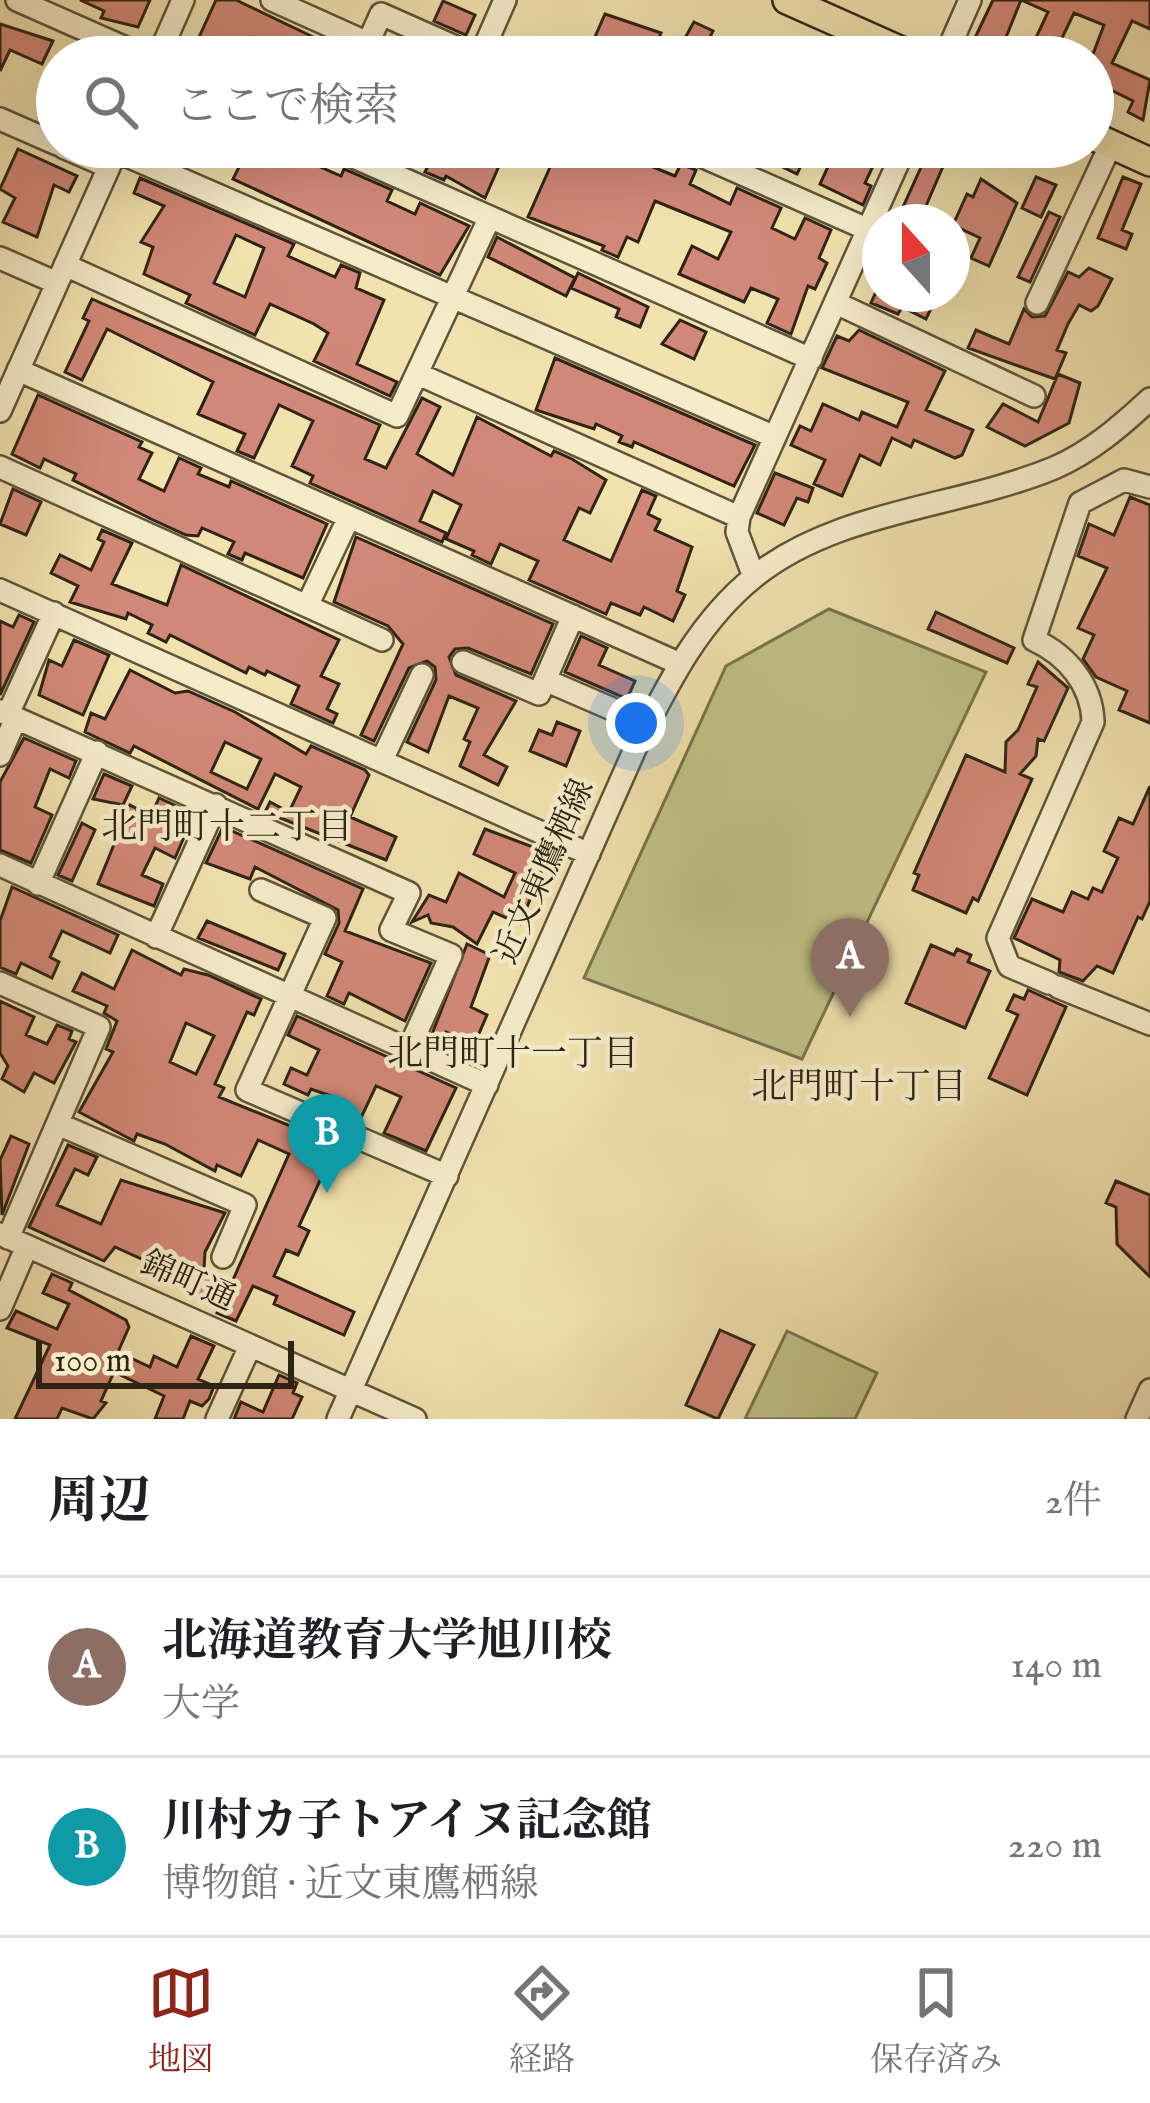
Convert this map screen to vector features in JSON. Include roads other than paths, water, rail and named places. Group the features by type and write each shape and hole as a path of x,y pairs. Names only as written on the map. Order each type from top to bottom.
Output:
{"main road":[{"path":"787,0 868,36"},
{"path":"1114,146 1150,162"}],"street":[{"path":"17,0 98,36"},
{"path":"167,36 183,0"},
{"path":"272,0 306,7 356,36"},
{"path":"489,36 505,0"},
{"path":"954,36 970,0"},
{"path":"371,36 381,14 431,36"},
{"path":"0,119 36,135"},
{"path":"0,411 10,377 108,168"},
{"path":"145,168 776,437"},
{"path":"379,168 811,358"},
{"path":"729,168 862,227"},
{"path":"880,204 896,168"},
{"path":"1037,304 1091,168"},
{"path":"0,258 61,274 397,416 490,218"},
{"path":"754,577 737,532 739,517 862,245"},
{"path":"836,303 1034,396"},
{"path":"418,374 739,517"},
{"path":"10,377 349,517 678,664"},
{"name":"近文東鷹栖線","path":"338,1419 647,724 678,664 713,616 754,577 839,532 1055,467 1090,448 1150,398"},
{"path":"0,467 382,640"},
{"path":"1150,487 1124,480 1080,503 1034,640 1054,649 1093,700 1093,722 998,938 1009,966 1150,1024"},
{"path":"307,606 349,517"},
{"path":"0,590 589,854"},
{"path":"0,755 8,714 54,613"},
{"path":"463,662 539,694 573,616"},
{"path":"382,760 422,675"},
{"path":"545,680 647,724"},
{"path":"8,714 409,893 392,930 451,955 409,1049"},
{"path":"38,884 97,752"},
{"path":"156,937 216,805"},
{"path":"2,872 290,994 487,1085"},
{"path":"261,890 325,918 247,1090 447,1176"},
{"path":"0,982 99,1027 12,1240 0,1309"},
{"path":"58,1124 245,1205 223,1257"},
{"name":"錦町通","path":"12,1240 415,1419"},
{"path":"217,1419 250,1346"}],"place":[{"name":"北海道教育大学旭川校","path":"850,1017"},
{"name":"川村カ子トアイヌ記念館","path":"327,1193"}],"district":[{"name":"北門町十二丁目","path":"227,828"},
{"name":"北門町十一丁目","path":"513,1055"},
{"name":"北門町十丁目","path":"859,1088"}]}
